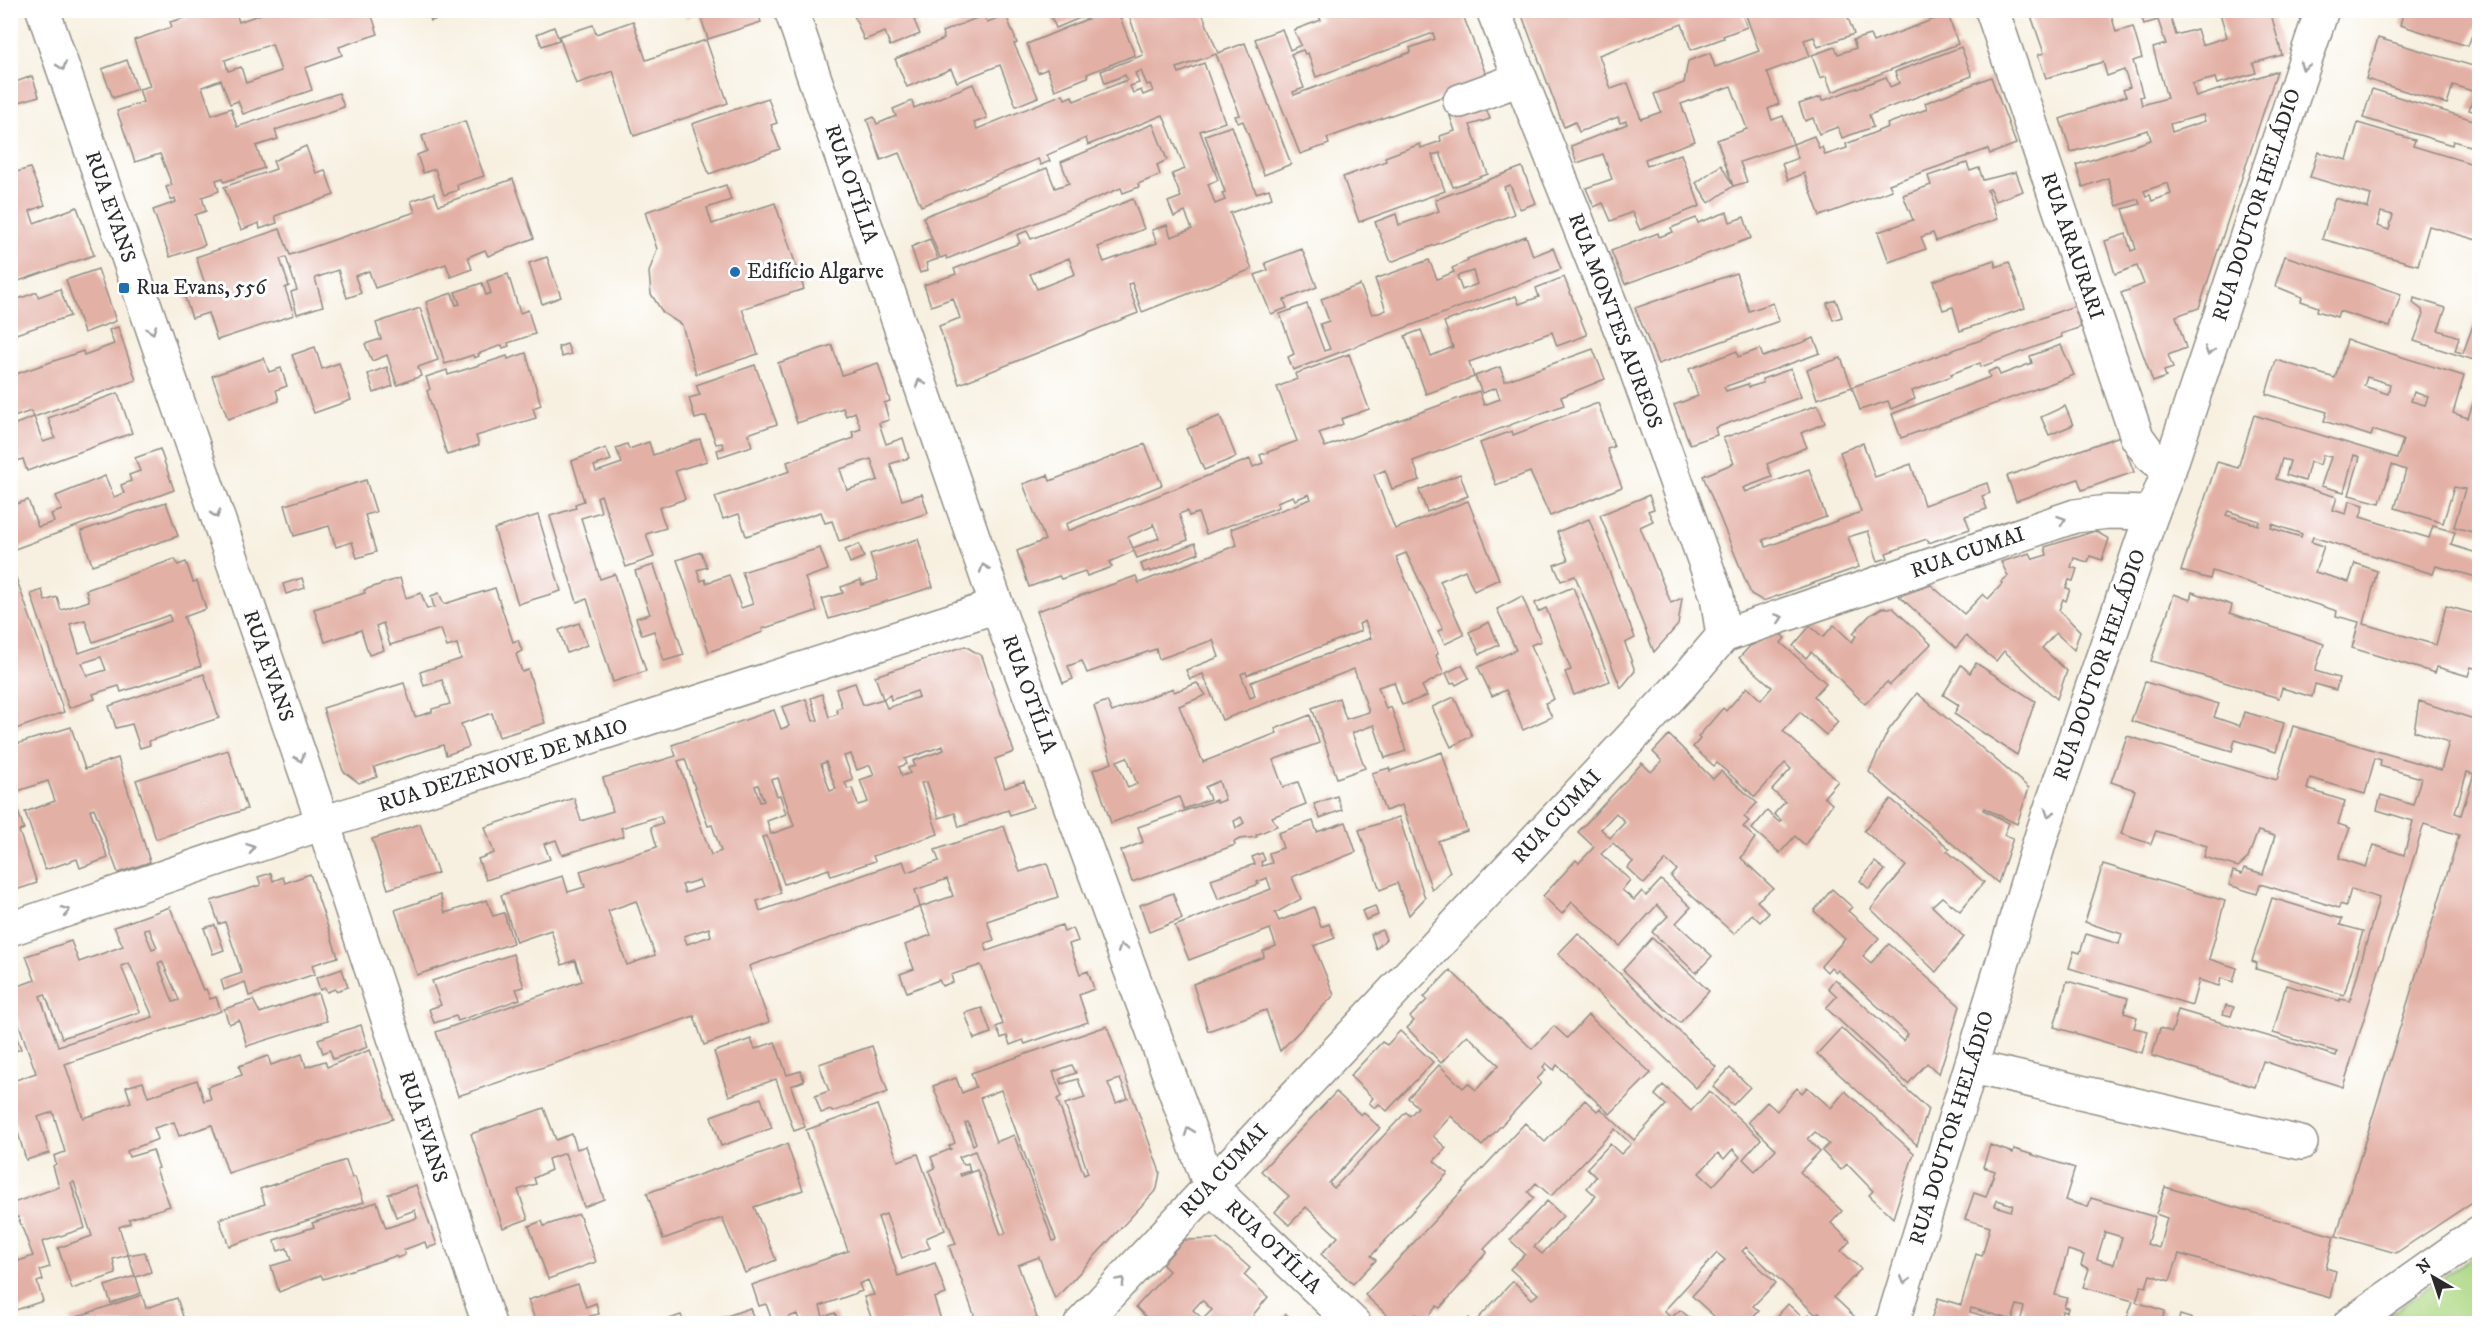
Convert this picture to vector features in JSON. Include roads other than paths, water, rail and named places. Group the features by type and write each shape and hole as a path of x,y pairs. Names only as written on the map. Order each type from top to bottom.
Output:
{"street":[{"name":"RUA EVANS","path":"43,10 323,823 489,1323"},
{"name":"RUA OTÍLIA","path":"791,10 997,606 1210,1186 1354,1323"},
{"name":"RUA MONTES AUREOS","path":"1493,10 1630,353 1717,596 1723,636"},
{"name":"RUA ARAURARI","path":"1992,10 2137,437 2150,455 2169,470"},
{"name":"RUA DOUTOR HELÁDIO","path":"1892,1323 2042,834 2152,513 2169,470 2322,10"},
{"path":"1460,101 1521,79"},
{"name":"RUA CUMAI","path":"1081,1323 1680,686 1723,636 2075,516 2108,512 2152,513"},
{"name":"RUA DEZENOVE DE MAIO","path":"10,929 323,823 997,606"},
{"path":"1972,1067 2301,1143"},
{"path":"2350,1323 2480,1232"}],"place":[{"name":"Edifício Algarve","path":"735,272"},
{"name":"Rua Evans, 556","path":"124,288"}]}
